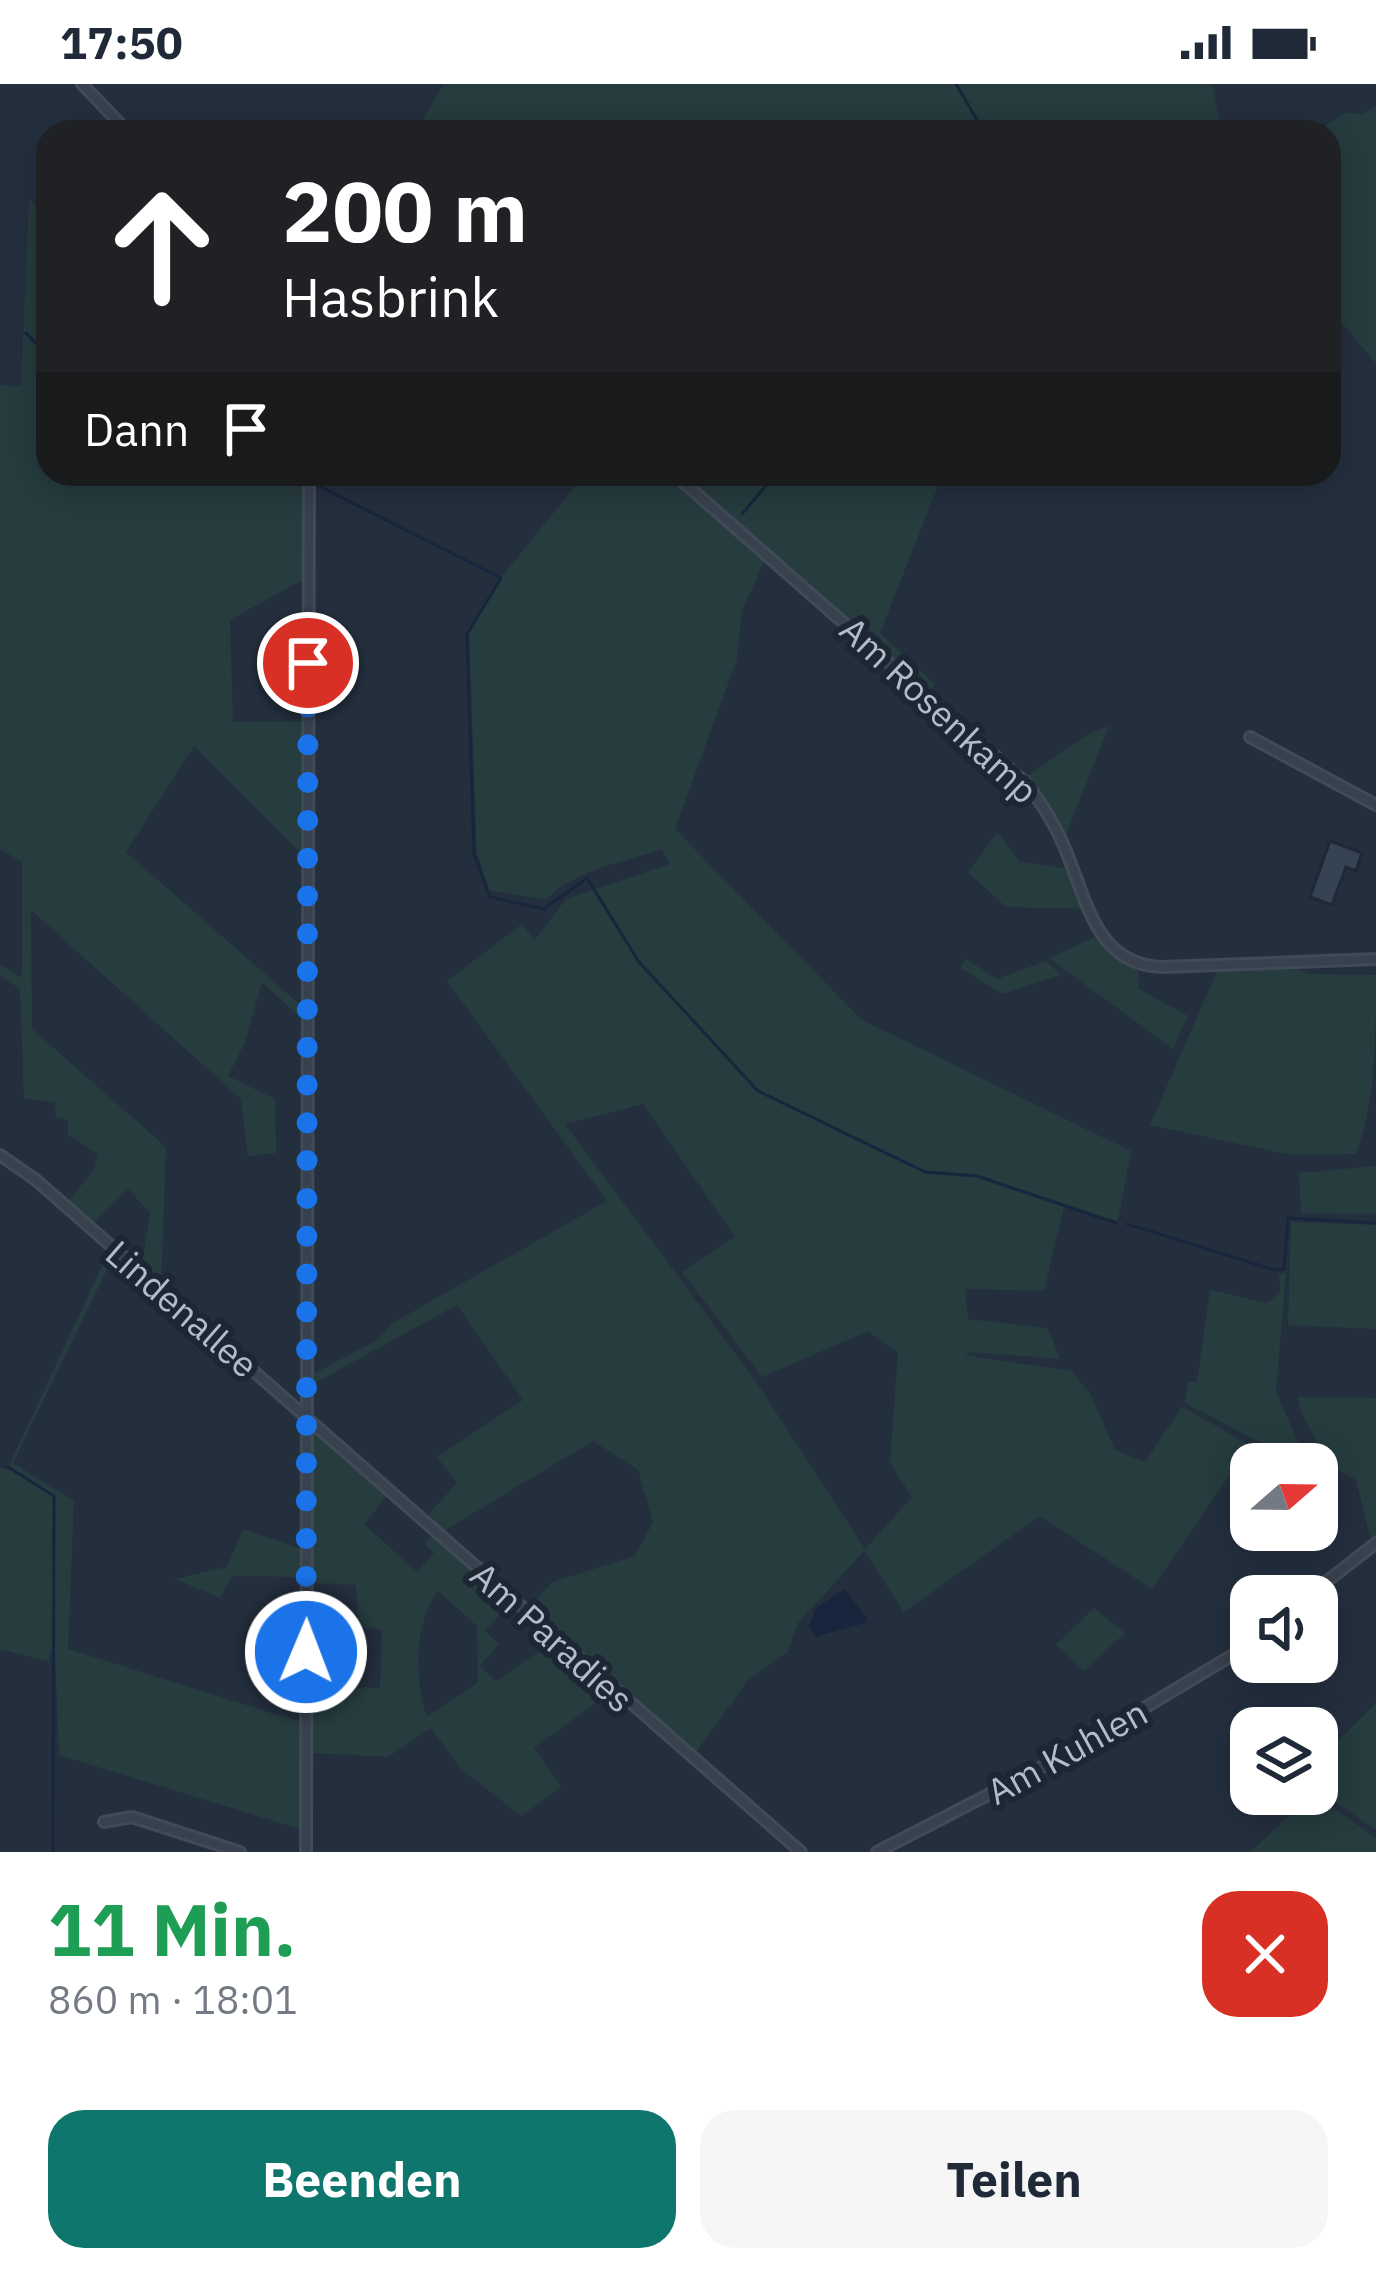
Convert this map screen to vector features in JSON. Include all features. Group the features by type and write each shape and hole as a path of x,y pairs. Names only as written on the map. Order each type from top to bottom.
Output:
{"street":[{"path":"82,84 116,120"},
{"path":"306,1852 309,486"},
{"name":"Am Rosenkamp","path":"688,486 1026,783 1057,831 1096,928 1130,962 1163,967 1376,959"},
{"path":"1250,737 1376,805"},
{"name":"Lindenallee","path":"0,1155 36,1180 307,1419"},
{"name":"Am Paradies","path":"307,1419 800,1852"},
{"path":"1335,1575 1376,1543"},
{"name":"Am Kuhlen","path":"877,1852 1071,1752 1230,1657"},
{"path":"104,1822 132,1817 240,1852"}],"green space":[{"path":"444,84 1212,84 1220,120 422,120"},
{"path":"1376,106 1376,363 1341,322 1341,120 1334,120 1344,113 1364,114"},
{"path":"29,199 36,206 36,486 302,486 302,580 230,620 233,722 304,721 306,858 194,746 126,852 304,1008 304,1021 262,982 245,1042 228,1076 275,1099 276,1153 248,1156 241,1099 31,910 32,1029 166,1147 161,1285 141,1269 150,1213 128,1189 93,1224 68,1201 94,1170 98,1155 68,1134 68,1120 56,1117 55,1102 24,1099 20,989 0,976 0,965 22,978 22,862 0,849 0,385 21,387"},
{"path":"575,486 938,486 880,633 935,684 930,692 723,516 765,559 742,611 737,659 675,829 862,1020 1131,1151 1118,1221 1064,1207 1044,1291 965,1289 968,1319 1048,1328 1060,1359 964,1355 1072,1371 1091,1395 1115,1450 1145,1462 1182,1407 1246,1443 1230,1443 1230,1474 1152,1589 1040,1516 904,1612 864,1551 798,1623 788,1652 748,1680 693,1756 528,1609 552,1582 635,1556 653,1522 638,1470 593,1441 444,1531 427,1516 457,1483 437,1457 523,1400 457,1305 313,1384 313,1374 607,1201 447,981 522,924 535,940 566,899 670,864 662,849 585,874 546,900 489,890 477,852 469,634 503,575","holes":["643,1104 735,1237 682,1272 762,1377 868,1331 898,1353 890,1463 912,1497 865,1549 755,1380 565,1124"]},
{"path":"1109,726 1065,837 1027,776 1090,733"},
{"path":"997,832 1020,862 1070,869 1084,909 1006,907 968,872"},
{"path":"1095,937 1138,971 1139,989 1188,1016 1173,1049 1049,958"},
{"path":"966,959 997,979 1046,961 1061,975 1002,994 960,968"},
{"path":"1294,965 1307,974 1376,975 1371,1092 1355,1154 1291,1155 1150,1125 1218,969"},
{"path":"1376,1166 1376,1214 1301,1213 1299,1173"},
{"path":"1291,1222 1376,1225 1376,1329 1288,1325"},
{"path":"108,1253 113,1257 13,1463 74,1501 68,1649 301,1722 303,1830 59,1755 55,1653 50,1652 49,1662 0,1649 0,1467 7,1470"},
{"path":"1286,1272 1276,1392 1299,1443 1262,1443 1185,1403 1188,1382 1197,1382 1210,1290 1267,1303 1280,1292 1279,1274"},
{"path":"1298,1397 1376,1398 1376,1538 1371,1540 1356,1480 1338,1470 1338,1443 1318,1443"},
{"path":"311,1427 388,1495 364,1524 417,1572 434,1553 425,1544 432,1535 508,1606 485,1631 499,1644 480,1666 496,1681 550,1644 607,1694 534,1748 562,1787 521,1816 460,1768 431,1728 388,1757 311,1753 311,1686 380,1688 382,1630 358,1627 356,1585 310,1583","holes":["438,1591 477,1626 478,1682 427,1717 419,1652 424,1619"]},
{"path":"243,1529 301,1549 302,1577 232,1576 220,1598 175,1579 227,1567"},
{"path":"1094,1608 1125,1633 1084,1671 1056,1645"},
{"path":"1376,1703 1376,1830 1338,1804 1338,1741"},
{"path":"1338,1811 1376,1838 1376,1852 1250,1852 1290,1815"}],"water":[{"path":"844,1589 867,1618 865,1623 815,1637 809,1626 816,1608"}],"building":[{"path":"1330,841 1362,853 1356,871 1346,867 1332,905 1310,897"}],"waterway":[{"path":"956,84 977,120"},
{"path":"26,333 36,343"},
{"path":"319,486 501,578 467,634 474,854 490,897 544,909 587,878 639,962 758,1091 925,1172 977,1176 1116,1223"},
{"path":"742,514 766,486"},
{"path":"1127,1224 1275,1270 1284,1269 1288,1218 1376,1223"},
{"path":"8,1467 54,1496 53,1852"},
{"path":"1011,1790 1116,1733"}],"route":[{"path":"306,1652 308,663"}]}
